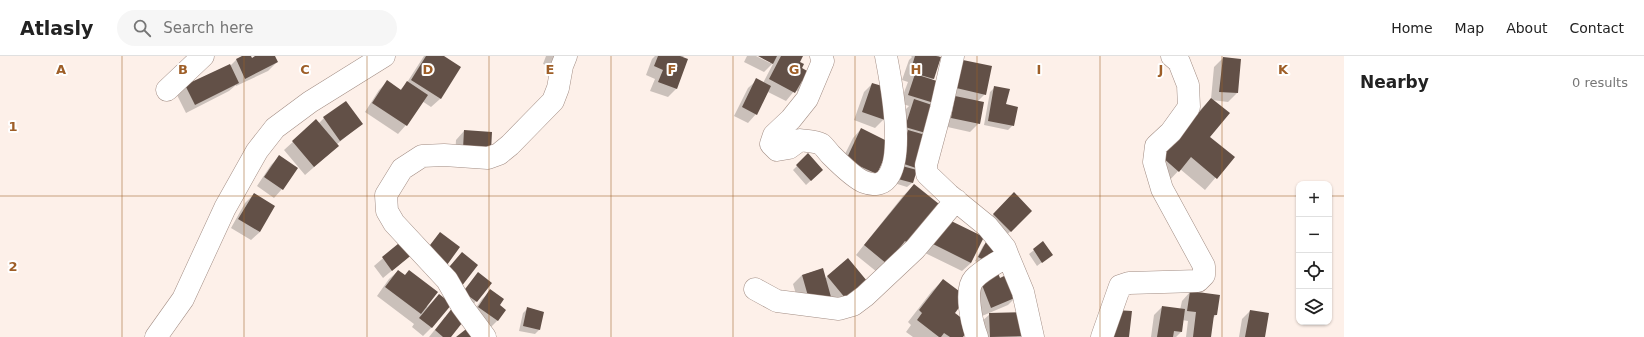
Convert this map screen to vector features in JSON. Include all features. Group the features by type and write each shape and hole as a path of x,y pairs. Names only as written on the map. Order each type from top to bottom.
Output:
{"street":[{"path":"167,90 203,56"},
{"path":"156,337 182,299 225,208 257,151 275,128 310,102 384,56"},
{"path":"485,337 462,306 447,280 394,223 387,211 386,195 402,168 422,156 444,155 488,158 499,154 510,145 553,101 566,56"},
{"path":"821,56 823,61 808,99 791,119 774,135 771,144 776,150 789,148 800,140 821,144 836,160 863,182 875,184 884,181 889,175 894,163 896,122 894,95 886,56"},
{"path":"952,56 941,109 926,165 928,174 987,226 1005,248 1023,292 1033,337"},
{"path":"1102,337 1120,286 1129,283 1198,281 1204,275 1204,266 1195,247 1165,195 1154,162 1156,146 1171,132 1189,107 1188,85 1179,62 1172,56"},
{"path":"755,289 777,301 839,309 853,305 865,296 915,249 956,200"},
{"path":"977,337 971,310 969,292 970,284 975,278 1008,256"}],"building":[{"path":"242,56 251,56 252,58 255,56 275,56 278,62 245,79 236,59"},
{"path":"426,56 444,56 461,67 441,99 411,80"},
{"path":"658,56 680,56 688,59 677,89 658,82 663,70 654,66"},
{"path":"758,56 777,56 773,64"},
{"path":"781,56 803,56 800,62 804,64 802,68 814,75 809,85 802,81 795,93 769,79"},
{"path":"915,56 941,57 934,79 910,72"},
{"path":"1223,57 1241,59 1238,93 1219,92"},
{"path":"958,59 992,66 986,95 952,87"},
{"path":"230,64 239,83 195,105 185,85"},
{"path":"915,74 940,82 934,103 908,95"},
{"path":"756,78 771,86 757,115 742,107"},
{"path":"387,80 401,90 407,81 428,95 407,126 372,103"},
{"path":"872,83 889,88 885,120 862,112"},
{"path":"994,86 1010,89 1006,104 1018,107 1014,126 988,121"},
{"path":"955,96 984,102 980,124 951,118"},
{"path":"1211,98 1230,113 1210,137 1235,157 1217,179 1191,157 1179,172 1162,157"},
{"path":"914,99 938,107 929,134 905,127"},
{"path":"346,101 363,124 340,141 323,117"},
{"path":"316,119 339,146 314,167 292,141"},
{"path":"861,128 891,143 877,174 846,160"},
{"path":"464,130 492,132 491,151 463,149"},
{"path":"908,130 929,136 919,169 898,162"},
{"path":"808,153 823,170 811,181 796,165"},
{"path":"279,155 298,168 283,190 264,177"},
{"path":"902,166 917,170 913,183 898,179"},
{"path":"914,184 944,208 912,247 905,241 887,264 864,245"},
{"path":"1014,192 1032,211 1011,232 993,214"},
{"path":"254,193 275,206 260,232 238,219"},
{"path":"943,217 984,237 971,263 931,243"},
{"path":"440,232 460,247 447,265 427,249"},
{"path":"404,239 414,253 392,271 382,257"},
{"path":"987,240 1002,248 993,265 978,257"},
{"path":"1043,241 1053,255 1042,263 1033,249"},
{"path":"462,252 478,265 461,287 444,273"},
{"path":"848,258 867,281 846,299 827,276"},
{"path":"823,268 831,297 810,303 802,275"},
{"path":"398,270 405,275 409,270 438,292 421,314 385,287"},
{"path":"478,272 492,283 477,302 463,292"},
{"path":"998,273 1000,278 1008,274 1017,297 991,308 980,280"},
{"path":"943,279 967,297 955,313 968,323 969,329 963,337 950,337 944,333 941,337 939,337 917,320 922,313 919,310"},
{"path":"490,289 504,299 500,305 506,310 498,321 478,307"},
{"path":"1190,291 1220,295 1217,315 1214,315 1211,337 1193,337 1196,312 1187,311"},
{"path":"439,294 452,304 432,328 419,318"},
{"path":"1162,306 1185,309 1182,332 1174,331 1173,337 1157,337"},
{"path":"453,307 466,318 451,337 443,337 435,330"},
{"path":"527,307 544,312 540,330 523,326"},
{"path":"1115,310 1132,311 1129,337 1112,337"},
{"path":"1250,310 1269,313 1265,337 1245,337"},
{"path":"1027,312 1027,336 990,337 989,313"},
{"path":"470,326 479,337 456,337"}]}
